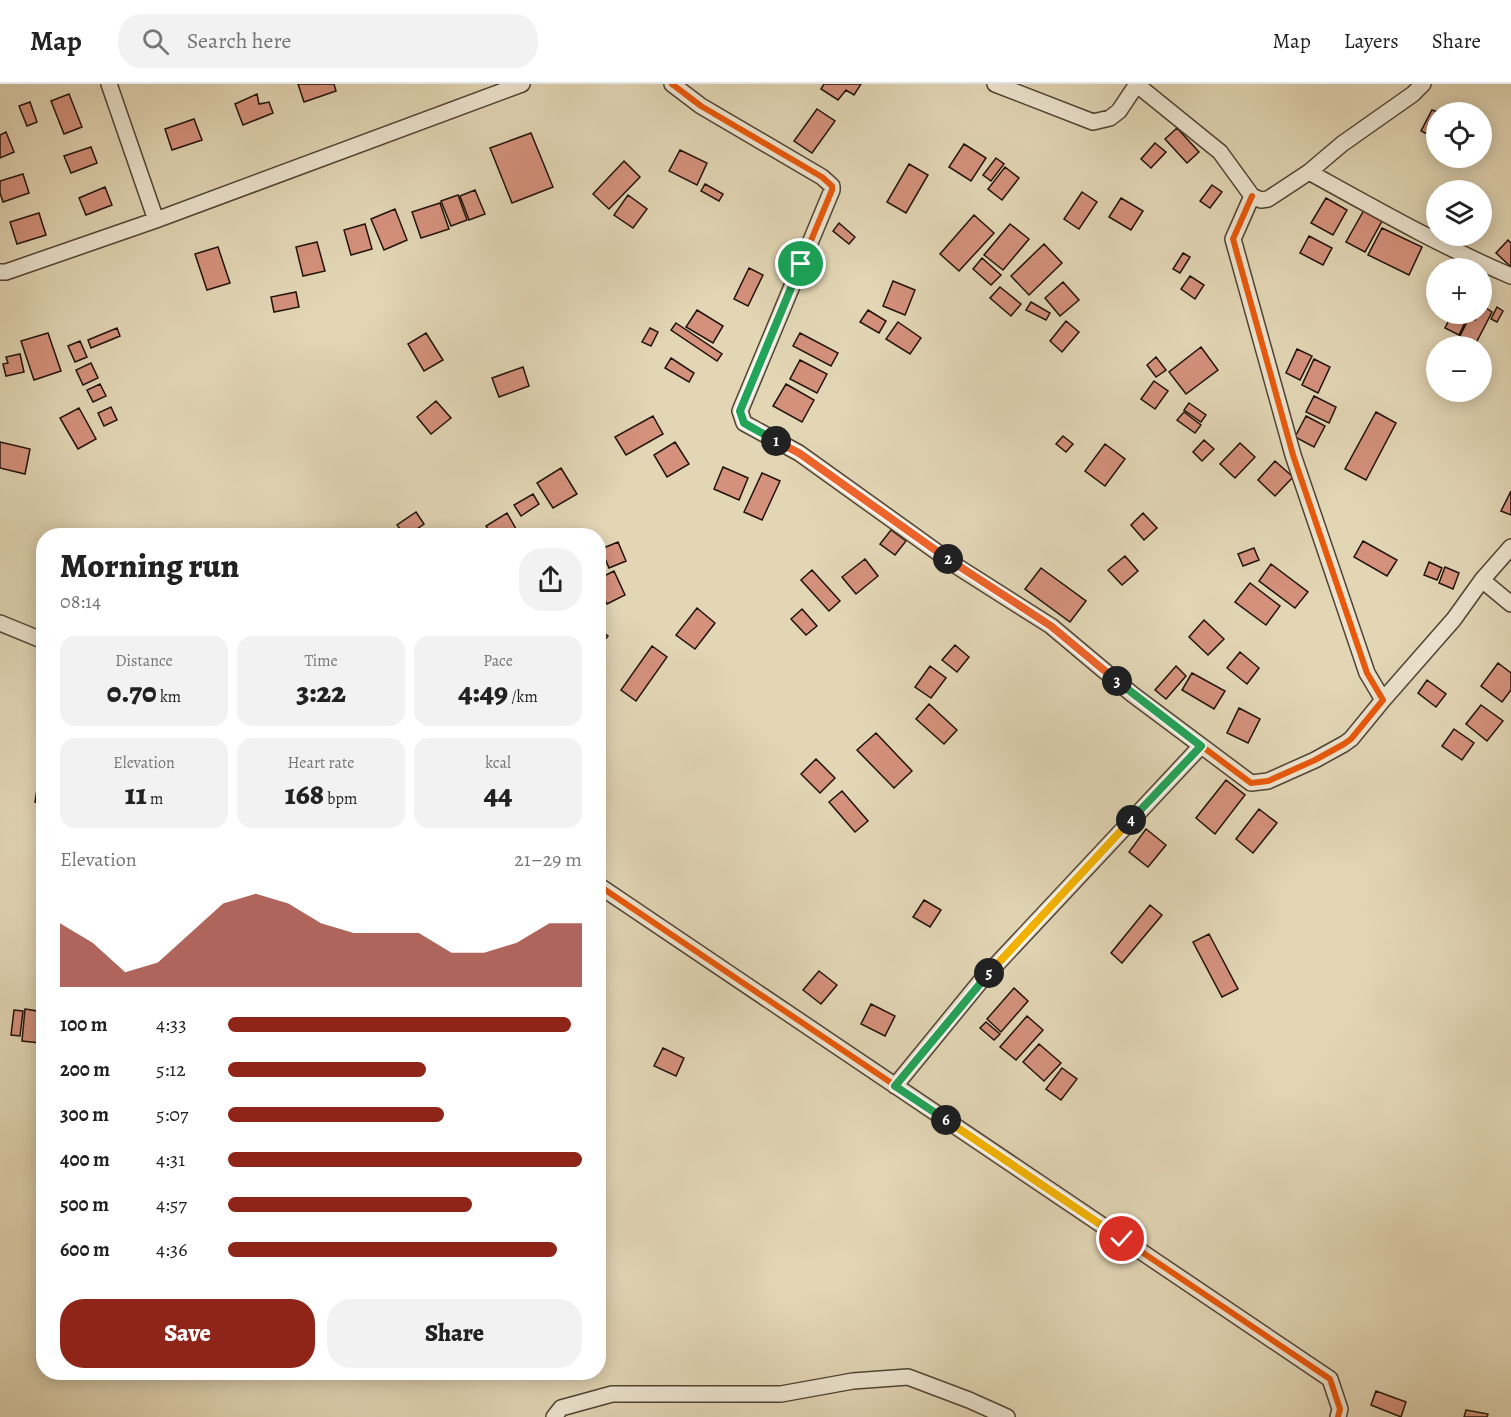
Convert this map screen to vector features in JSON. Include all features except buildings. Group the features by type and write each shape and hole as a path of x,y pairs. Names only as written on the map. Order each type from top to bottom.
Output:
{"street":[{"path":"109,84 156,220"},
{"path":"0,272 6,272 156,220 522,84"},
{"path":"672,84 701,106 822,177 832,186 740,411 744,423 799,453 958,567 1051,626 1132,694 1251,783 1268,781 1344,744 1351,738 1454,619 1482,580 1511,547"},
{"path":"995,84 1093,122 1110,118 1119,111 1136,84 1220,152 1252,196 1261,200 1268,200 1309,172 1342,144 1413,94 1423,84"},
{"path":"1309,172 1401,223 1471,259 1511,276"},
{"path":"1252,196 1233,239 1293,454 1367,673 1383,700"},
{"path":"1482,580 1511,604"},
{"path":"0,623 36,638"},
{"path":"895,1086 980,982 1201,746"},
{"path":"606,890 1330,1379 1340,1409 1338,1417"},
{"path":"554,1417 561,1408 612,1394 781,1394 853,1381 908,1377 1007,1417"}],"cycle path":[{"path":"672,84 701,106 822,177 832,186 740,411 744,423 799,453 958,567 1051,626 1132,694 1251,783 1268,781 1344,744 1351,739 1383,700 1367,673 1293,455 1233,239 1252,196"},
{"path":"606,890 1330,1379 1340,1409 1338,1417"}],"route":[{"path":"801,264 740,411 744,423 799,453 958,567 1051,626 1132,694 1201,746 980,982 895,1086 1122,1239"}]}
